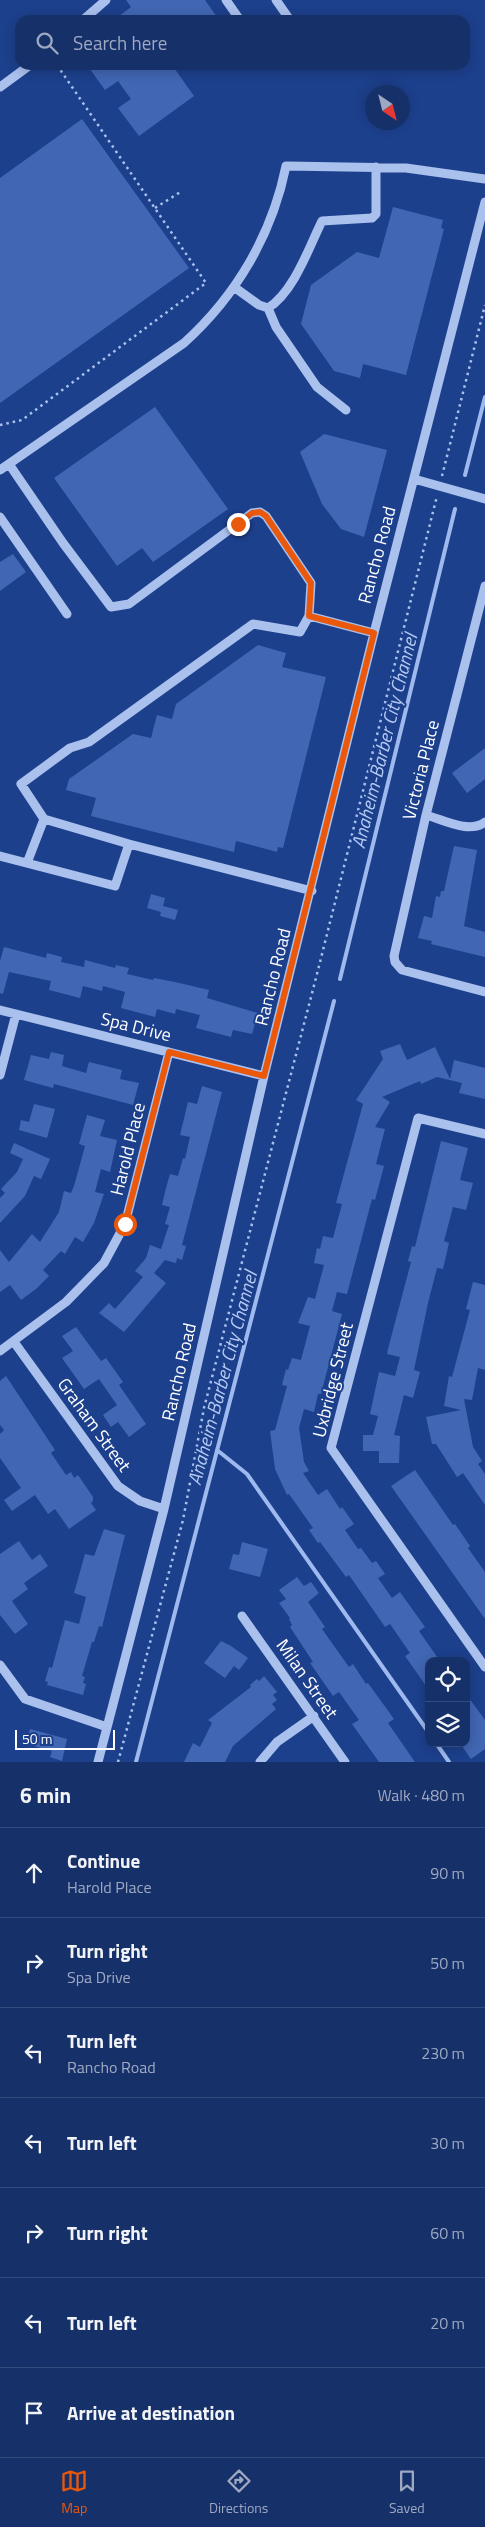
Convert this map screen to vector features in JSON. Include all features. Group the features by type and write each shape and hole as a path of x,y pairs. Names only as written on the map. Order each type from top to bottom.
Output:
{"street":[{"path":"89,15 106,0"},
{"path":"226,0 236,15"},
{"path":"276,0 286,15"},
{"path":"0,87 23,70"},
{"path":"0,470 184,343 210,319 234,287 259,245 280,195 286,166 422,169 485,179"},
{"path":"268,308 278,302 297,272 322,221 372,218 376,214 376,167"},
{"name":"Rancho Road","path":"98,1762 164,1509 264,1076 312,891 374,633 485,202"},
{"path":"234,287 259,305 268,308 276,327 317,387 346,410"},
{"path":"9,464 111,607 129,604 252,513 260,512 266,516 311,583 309,616 300,632 253,624 89,742 70,748 21,784 44,819 129,844 312,891"},
{"path":"414,480 485,499"},
{"path":"0,517 67,614"},
{"name":"Victoria Place","path":"485,586 426,815 394,956 395,962 402,970 485,992"},
{"path":"309,616 374,633"},
{"path":"426,815 467,827 477,827 485,822"},
{"path":"27,863 44,819"},
{"path":"0,856 115,886 129,844"},
{"name":"Spa Drive","path":"0,1010 264,1076"},
{"path":"0,1075 16,1014"},
{"name":"Harold Place","path":"0,1351 66,1302 88,1282 104,1263 115,1245 130,1210 169,1052"},
{"name":"Uxbridge Street","path":"485,1134 418,1118 331,1448 485,1667"},
{"name":"Graham Street","path":"14,1342 118,1486 140,1501 164,1509"},
{"name":"Milan Street","path":"242,1616 345,1762"},
{"path":"0,1665 25,1699 107,1727"},
{"path":"260,1762 277,1742 314,1716"}],"path":[{"path":"0,425 22,420 206,282 60,70"},
{"path":"155,208 182,190"},
{"path":"118,1762 183,1520 204,1408 317,974 485,305"}],"building":[{"path":"126,0 205,0 216,15 121,15 131,7"},
{"path":"91,70 176,70 194,96 139,136 118,108 131,99 118,81 105,90"},
{"path":"82,119 189,268 0,403 0,178"},
{"path":"393,207 443,220 441,228 444,229 406,375 363,364 360,378 334,371 301,324 311,285 357,252 379,258"},
{"path":"155,407 228,509 153,562 142,548 117,566 54,478"},
{"path":"324,434 387,450 364,537 341,529 322,504 300,452"},
{"path":"13,554 26,572 0,591 0,562"},
{"path":"258,645 286,653 282,667 326,677 283,848 278,847 277,852 236,841 234,852 91,816 96,798 66,790 69,779 133,734 151,738 157,715 172,719 176,704"},
{"path":"485,748 485,779 467,793 452,773"},
{"path":"454,846 477,850 464,926 485,932 485,957 431,944 432,941 418,938 424,916 432,918 436,896 440,897 441,891 444,891"},
{"path":"151,894 165,898 163,906 178,910 175,920 160,916 161,912 147,908"},
{"path":"4,947 46,958 47,953 62,957 61,962 84,967 85,960 115,968 116,965 129,968 127,974 209,990 207,998 258,1013 252,1034 233,1030 231,1037 196,1028 200,1015 176,1009 175,1014 157,1009 155,1017 121,1008 125,992 103,986 102,991 83,986 80,998 49,990 51,981 9,972 3,994 0,993 0,961"},
{"path":"400,1044 407,1060 435,1047 450,1079 454,1060 485,1068 485,1099 459,1093 462,1083 437,1077 421,1084 420,1081 382,1097 390,1102 375,1127 385,1129 376,1164 384,1166 375,1200 372,1199 347,1294 337,1292 332,1311 342,1314 321,1394 318,1394 314,1412 304,1409 299,1428 304,1462 309,1471 303,1473 318,1495 327,1489 340,1509 342,1507 354,1524 345,1530 358,1549 361,1548 372,1563 376,1561 385,1574 378,1578 392,1598 400,1592 425,1627 419,1631 437,1657 425,1657 425,1684 405,1656 410,1653 390,1624 385,1627 349,1575 346,1577 320,1542 318,1543 309,1530 313,1528 289,1494 287,1495 275,1469 270,1431 275,1430 287,1386 282,1385 286,1369 288,1370 292,1358 301,1360 310,1326 298,1323 308,1297 315,1299 324,1265 314,1263 317,1248 320,1249 323,1236 333,1238 342,1204 336,1203 363,1104 356,1100 383,1059 380,1051"},
{"path":"51,1052 64,1055 62,1066 86,1073 89,1062 122,1070 120,1079 139,1083 133,1105 54,1084 53,1088 24,1080 31,1055 49,1059"},
{"path":"202,1086 222,1092 182,1245 186,1246 182,1260 177,1258 176,1263 165,1260 154,1273 166,1283 124,1332 99,1313 109,1303 115,1309 143,1277 135,1271 146,1258 150,1245 161,1249 169,1225 165,1224 170,1207 162,1205 166,1188 170,1174 178,1176 183,1158 185,1159 190,1137 180,1135 188,1102 197,1104"},
{"path":"34,1104 55,1109 47,1138 19,1130 21,1120 29,1122"},
{"path":"87,1115 105,1120 100,1136 117,1140 110,1172 101,1169 95,1192 104,1194 94,1223 83,1242 75,1237 65,1254 61,1251 43,1270 49,1276 36,1289 21,1300 10,1285 0,1292 0,1250 9,1262 32,1234 40,1242 59,1212 64,1191 71,1193 85,1146 79,1144"},
{"path":"441,1141 468,1148 460,1180 473,1183 466,1210 453,1207 444,1241 449,1243 443,1269 437,1268 414,1370 420,1372 413,1398 404,1395 394,1435 400,1436 399,1463 379,1463 379,1451 363,1451 363,1435 373,1435 378,1416 370,1414 379,1372 395,1376 400,1357 387,1354 411,1262 408,1261 412,1246 415,1247"},
{"path":"14,1143 50,1159 41,1179 34,1176 25,1196 0,1223 0,1198 5,1193 1,1189 17,1172 23,1159 10,1153"},
{"path":"473,1282 485,1285 485,1370 478,1368 472,1400 464,1399 473,1447 482,1461 478,1464 485,1474 485,1505 463,1473 457,1477 436,1444 432,1444 426,1417 461,1410 444,1406 449,1376 452,1377 470,1310 466,1309"},
{"path":"76,1327 101,1361 106,1358 123,1382 119,1385 146,1424 129,1437 118,1422 111,1427 103,1415 117,1405 99,1379 84,1389 62,1358 73,1351 62,1336"},
{"path":"6,1376 55,1450 51,1453 66,1475 71,1472 74,1478 78,1475 93,1497 91,1503 96,1510 69,1529 55,1509 48,1514 35,1495 12,1511 4,1500 21,1488 0,1458 0,1434 4,1430 0,1425 0,1381"},
{"path":"415,1470 453,1525 455,1524 470,1546 468,1548 485,1572 485,1619 391,1486"},
{"path":"104,1529 125,1535 102,1627 99,1626 94,1642 92,1642 82,1676 85,1677 83,1683 86,1684 83,1695 47,1685 48,1682 45,1681 49,1667 52,1668 65,1620 79,1624 86,1597 74,1593 85,1554 94,1556"},
{"path":"19,1541 32,1560 40,1554 48,1566 24,1583 28,1589 12,1601 28,1624 15,1634 0,1615 0,1554"},
{"path":"242,1542 268,1549 260,1577 229,1569 233,1554 239,1555"},
{"path":"297,1577 304,1586 311,1582 319,1593 308,1602 325,1627 322,1629 349,1667 353,1664 366,1684 368,1683 394,1719 388,1723 415,1762 379,1762 352,1724 359,1720 339,1692 333,1696 310,1663 313,1662 290,1627 292,1625 290,1618 279,1603 286,1599 279,1590"},
{"path":"221,1641 248,1658 239,1670 234,1666 225,1678 204,1663"},
{"path":"264,1676 277,1692 273,1695 277,1700 272,1704 276,1709 233,1746 225,1762 184,1762 193,1743 200,1747 212,1723 208,1720 251,1687 250,1685 257,1679 259,1681"},
{"path":"470,1699 485,1720 485,1749 471,1759 463,1747 470,1747"},
{"path":"30,1729 67,1739 62,1761 50,1757 52,1751 26,1744"}],"waterway":[{"name":"Anaheim-Barber City Channel","path":"465,475 485,397"},
{"name":"Anaheim-Barber City Channel","path":"340,979 455,509"},
{"name":"Anaheim-Barber City Channel","path":"136,1762 334,1001"},
{"path":"217,1450 247,1474 425,1727"},
{"path":"439,1747 449,1762"}],"route":[{"path":"125,1224 169,1052 264,1076 312,891 374,633 309,616 311,583 266,516 260,512 252,513 238,524"}]}
